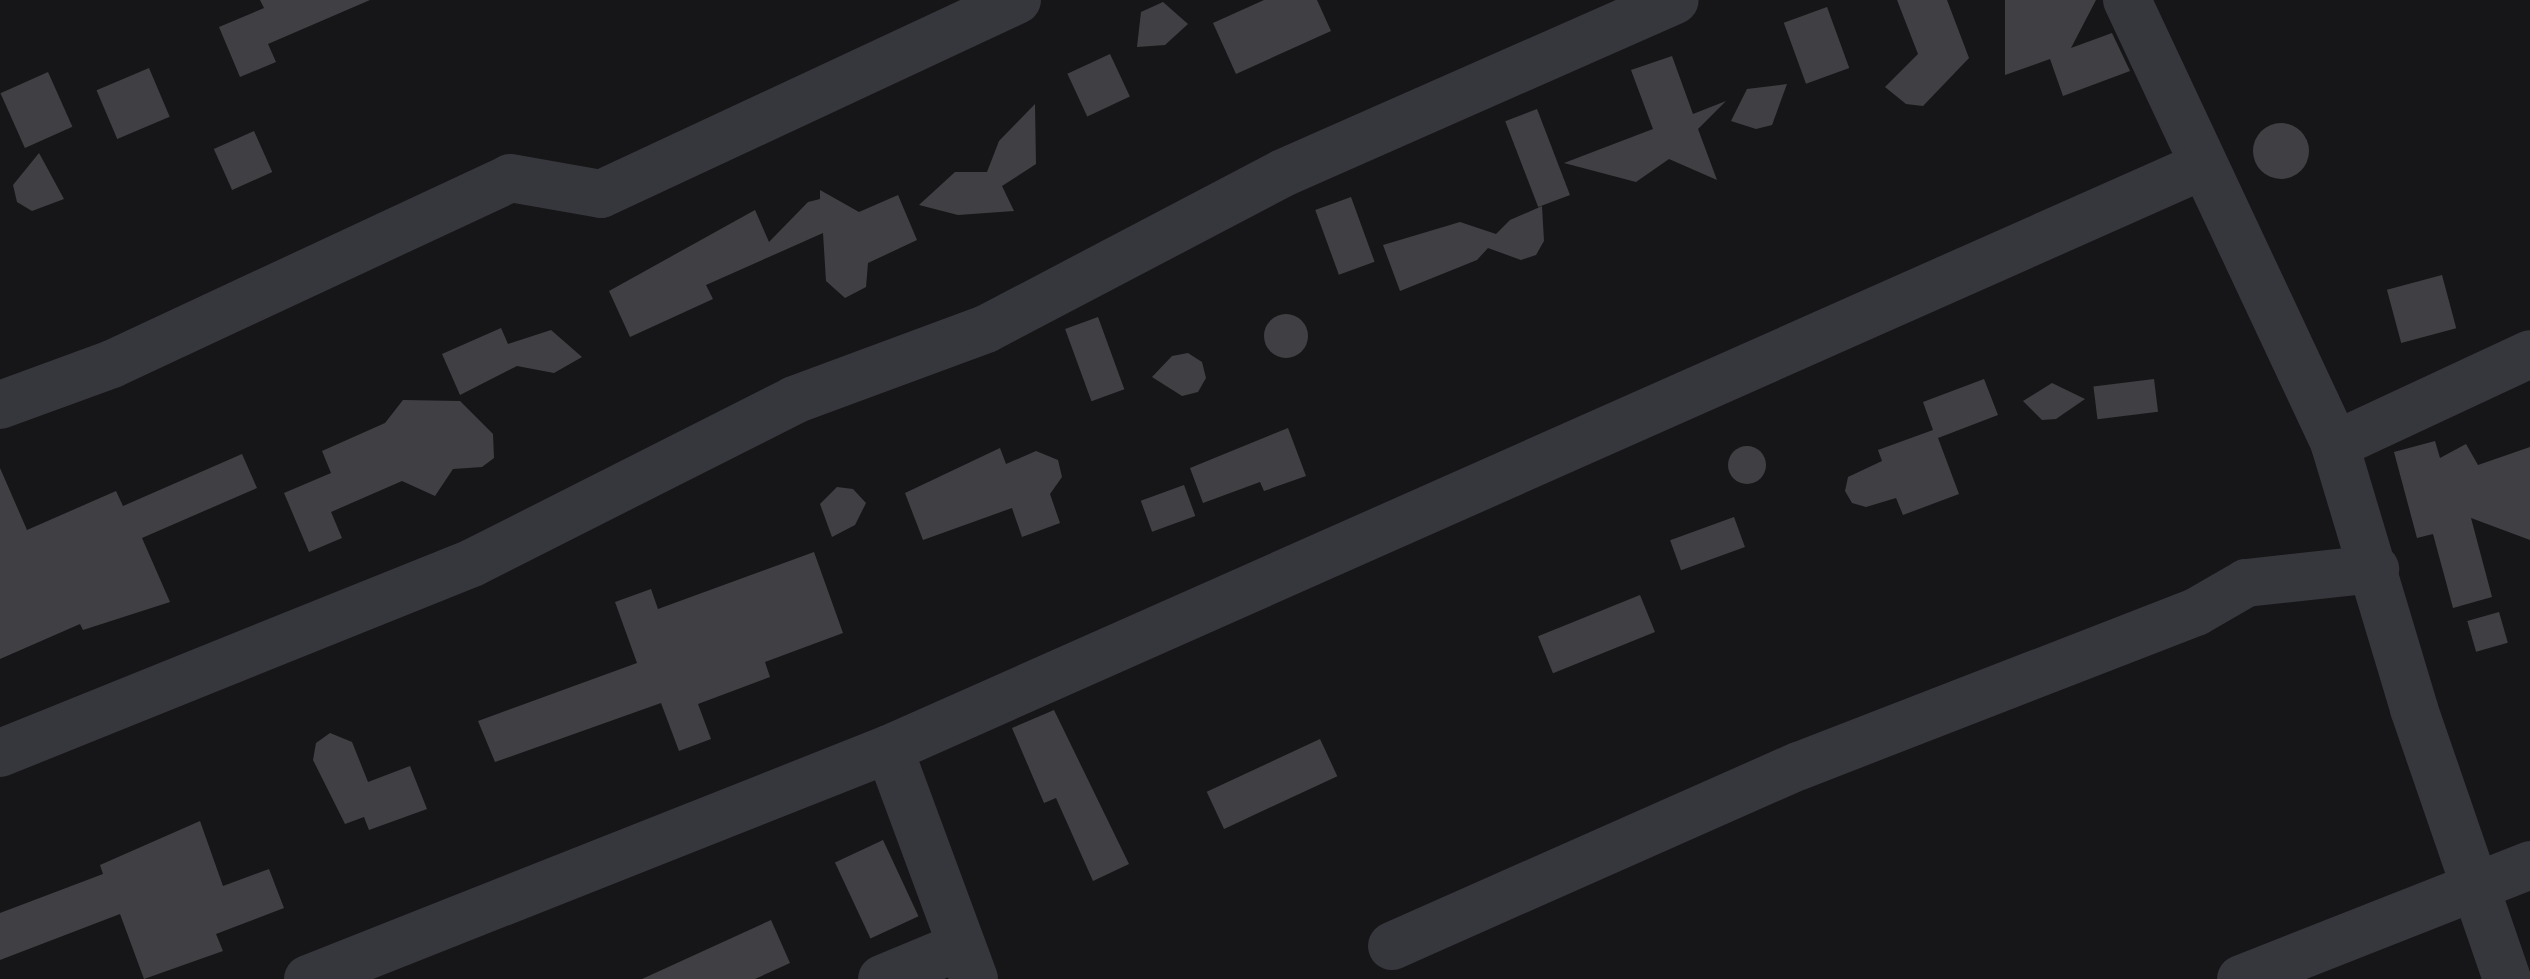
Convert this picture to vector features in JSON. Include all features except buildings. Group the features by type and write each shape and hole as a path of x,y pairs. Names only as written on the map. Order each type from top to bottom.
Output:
{"street":[{"path":"0,405 112,364 510,178 600,194 1017,0"},
{"path":"0,753 472,563 794,400 986,329 1284,172 1675,0"},
{"path":"2127,0 2335,446 2414,709 2507,979"},
{"path":"308,979 889,749 2202,166"},
{"path":"2335,446 2530,354"},
{"path":"1392,946 1799,766 2196,612 2246,583 2375,569"},
{"path":"882,979 968,962 889,749"},
{"path":"2241,979 2476,883 2530,866"}]}
